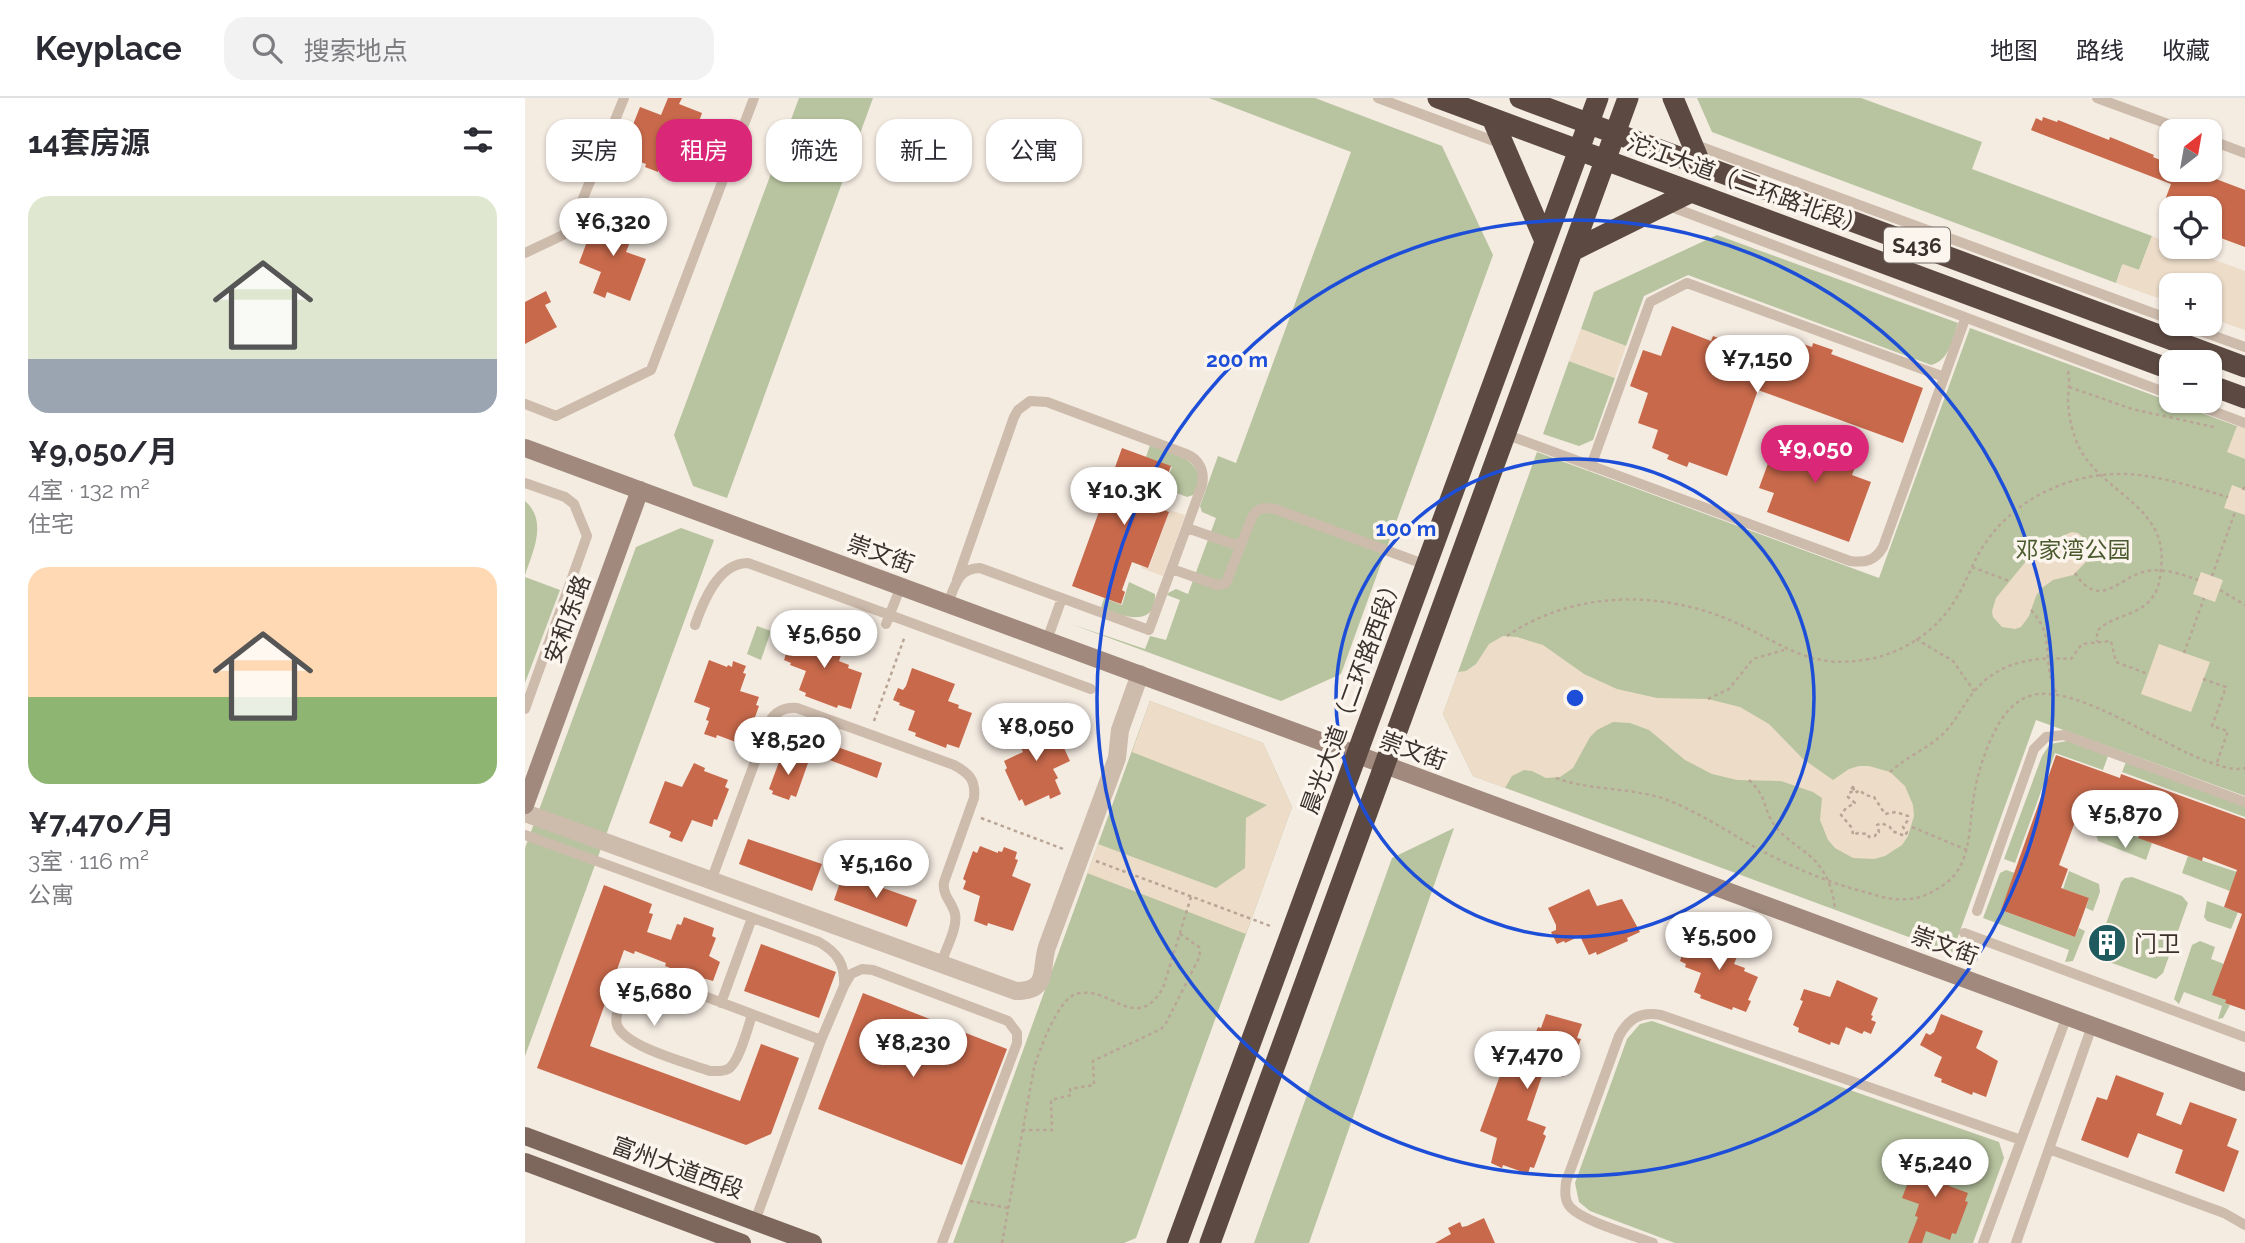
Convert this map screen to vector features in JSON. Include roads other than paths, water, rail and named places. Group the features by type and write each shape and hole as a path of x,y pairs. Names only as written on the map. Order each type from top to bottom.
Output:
{"highway":[{"name":"S436","path":"1438,98 1579,150"},
{"name":"S436","path":"1520,98 1589,123"},
{"name":"晨光大道（二环路西段）","path":"1177,1243 1598,98"},
{"path":"1210,1243 1628,98"},
{"path":"1673,98 1701,165"},
{"path":"1492,118 1545,241"},
{"name":"沱江大道（二环路北段）","path":"1589,123 2245,366"},
{"name":"沱江大道（二环路北段）","path":"1579,150 2159,365"},
{"path":"1572,251 1691,192"},
{"path":"2222,389 2245,398"}],"main road":[{"name":"富州大道西段","path":"525,1136 813,1243"},
{"path":"525,1162 742,1243"}],"street":[{"name":"崇文街","path":"525,447 2245,1082"},
{"name":"安和东路","path":"525,805 640,490"},
{"path":"525,813 1016,991 1026,991 1037,986 1044,974 1045,954 1117,758 1120,730 1140,674"}],"lane":[{"path":"525,253 563,235 573,223 624,98"},
{"path":"525,404 556,416 651,370 754,98"},
{"path":"1378,98 1503,145"},
{"path":"2097,98 2159,121"},
{"path":"1692,144 2159,315"},
{"path":"2223,145 2245,153"},
{"path":"1665,205 2159,390"},
{"path":"1591,466 1650,302 1688,283 1944,377"},
{"path":"1505,434 1850,561 1868,561 1883,547 1965,319"},
{"path":"2214,336 2245,347"},
{"path":"948,603 968,544 1014,417 1023,404 1038,400 1194,458 1202,470 1203,479 1149,630 980,568 969,558 968,544"},
{"path":"2218,413 2245,423"},
{"path":"525,483 574,504 587,536 525,709"},
{"path":"1172,569 1223,585 1230,579 1256,510 1267,508 1426,565"},
{"path":"1187,527 1233,544 1239,544 1243,539"},
{"path":"695,625 706,596 728,569 741,563 754,565 888,619 910,622 1091,689"},
{"path":"957,580 965,571 980,568"},
{"path":"888,619 901,586"},
{"path":"1047,640 1062,598"},
{"path":"711,881 773,715 783,709 796,708 869,734 954,765 968,773 974,784 968,814 944,881 945,895 954,911 955,919 941,964"},
{"path":"1977,911 2034,749 2046,737 2064,735 2245,802"},
{"path":"525,835 819,942 834,952 844,970 844,986"},
{"path":"721,1003 752,918"},
{"path":"1964,933 2245,1037"},
{"path":"755,1221 821,1040 844,986 851,974 862,969 873,970 1009,1021 1017,1032 1017,1043 942,1243"},
{"path":"753,1015 736,1059 728,1069 719,1071 710,1071 634,1043 617,1024 616,1017 627,985 635,976 648,975 821,1040"},
{"path":"1653,1243 1585,1217 1570,1208 1564,1196 1566,1182 1619,1036 1635,1017 1647,1012 1661,1014 2021,1140"},
{"path":"1983,1243 2067,1016"},
{"path":"2016,1243 2092,1026"},
{"path":"2049,1149 2224,1213 2245,1225"}],"place":[{"name":"门卫","path":"2107,943"}],"park label":[{"name":"邓家湾公园","path":"2073,549"}]}
